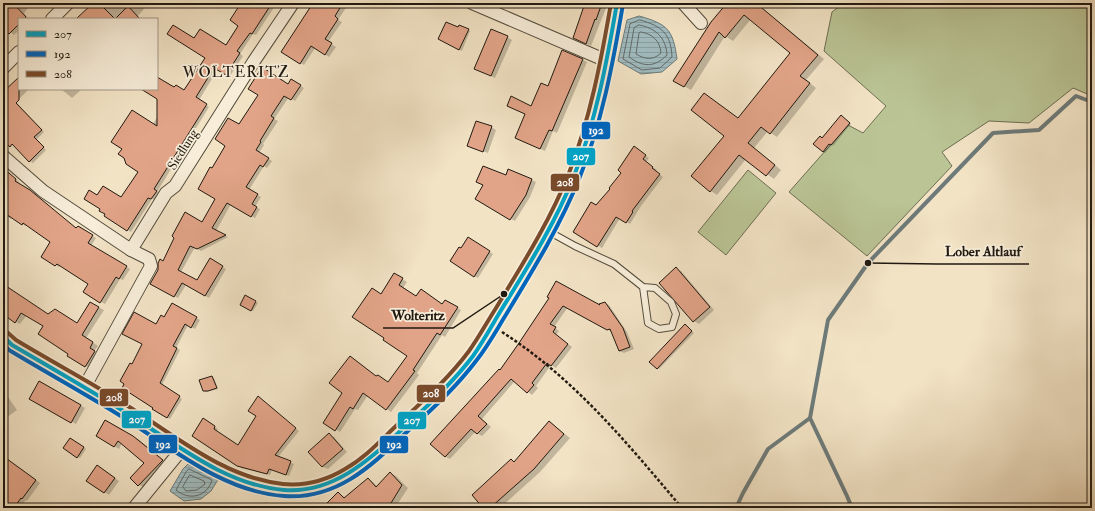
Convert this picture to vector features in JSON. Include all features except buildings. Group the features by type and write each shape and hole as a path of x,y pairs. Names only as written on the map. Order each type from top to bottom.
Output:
{"street":[{"path":"53,18 68,3"},
{"name":"Siedlung","path":"131,250 166,193 175,186 254,61 294,3"},
{"path":"472,3 607,61"},
{"path":"3,336 8,348 84,388 182,449 233,476 263,487 292,490 319,487 353,472 380,450 431,402 469,360 513,292 548,231 573,179 588,134 607,61 617,3"},
{"path":"683,3 701,23"},
{"path":"3,68 18,53"},
{"path":"3,156 43,191 131,250 148,259 151,266 84,388"},
{"path":"134,508 182,449"}],"lane":[{"path":"548,231 614,264 643,287 655,288 670,302 676,314 672,327 659,329 648,322 643,287"}],"path":[{"path":"492,326 527,348 566,380 604,419 682,508"}],"green space":[{"path":"844,3 1092,3 1092,96 1073,88 1029,123 989,121 942,152 952,166 867,256 789,192 848,125 863,133 886,106 824,51 832,12"},
{"path":"748,170 776,193 726,255 698,232"}],"water":[{"path":"639,16 663,25 671,35 677,59 662,72 641,74 618,61 627,20"},
{"path":"188,464 219,478 211,491 201,499 184,501 170,491 183,469"}],"waterway":[{"path":"852,508 810,418 828,320 868,263 993,133 1039,130 1076,96 1092,102"},
{"path":"736,508 768,449 810,418"}],"transit line":[{"name":"208","path":"7,332 16,340 117,399 203,455 242,474 283,484 299,484 316,481 338,473 353,464 373,448 453,371 469,351 526,259 561,191 569,173 583,132 594,90 611,3"},
{"name":"207","path":"3,336 12,345 111,403 181,449 220,471 241,480 284,490 303,490 320,486 337,479 367,460 442,392 473,356 530,262 558,211 582,155 600,91 617,3"},
{"name":"192","path":"3,344 9,350 110,409 180,455 220,478 262,493 284,496 304,496 339,486 354,477 383,454 453,388 469,370 484,349 527,281 546,248 572,196 587,158 606,93 623,4"}],"place":[{"name":"Lober Altlauf","path":"868,263"},
{"name":"Wolteritz","path":"504,294"}],"district":[{"name":"WOLTERITZ","path":"236,72"}]}
